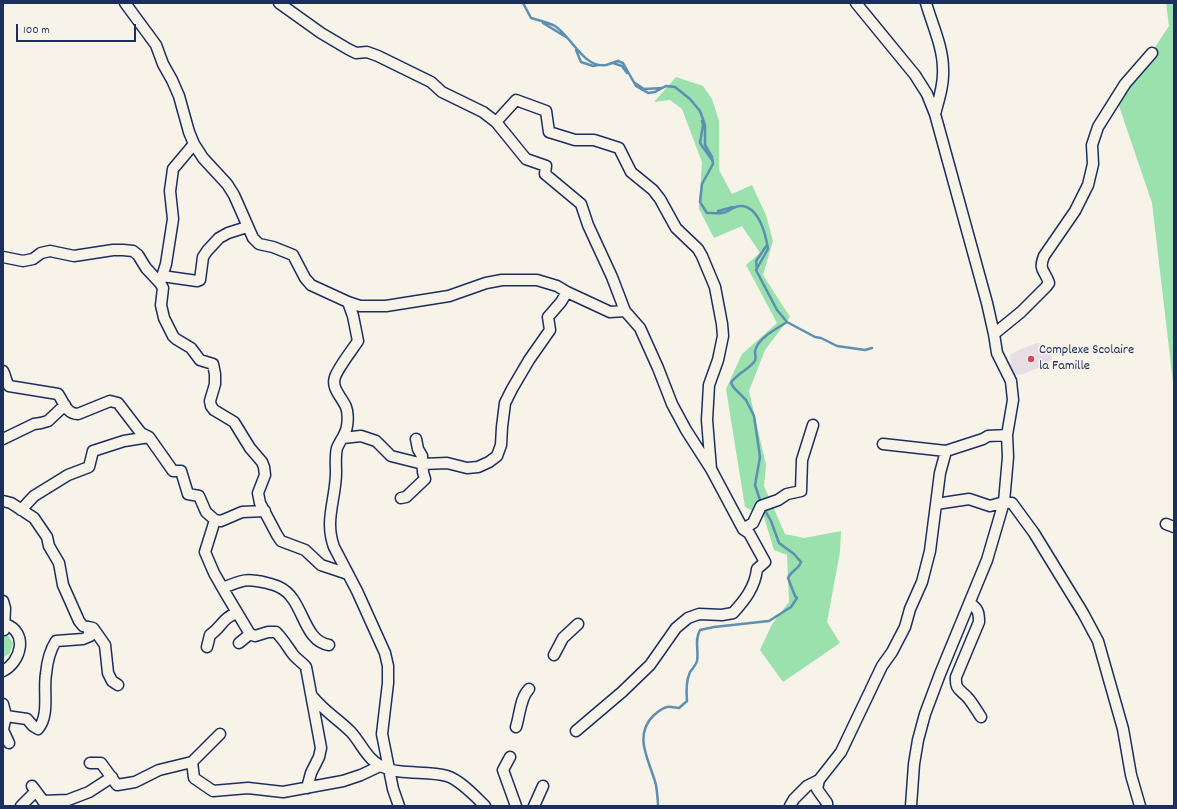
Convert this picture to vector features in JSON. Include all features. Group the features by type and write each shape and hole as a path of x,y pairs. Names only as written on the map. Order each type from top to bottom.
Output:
{"street":[{"path":"126,3 156,45 163,64 179,96 194,144 203,158 227,184 234,195 253,238 259,244 293,254 305,278 311,285 360,306 386,306 449,296 486,283 502,280 537,280 557,286 610,312 624,311"},
{"path":"279,3 321,33 348,49 356,53 367,52 406,69 431,82 442,92 483,112 496,122 526,158 546,166 545,174 581,204 588,225 612,277 624,311 640,328 682,424 711,469 743,529 749,533 764,562 757,569 756,577 747,597 733,613 722,615 699,614 688,618 676,628 650,665 622,692 576,731"},
{"path":"856,3 915,75 927,94 935,114 994,334 997,353 1011,381 1013,400 1007,435 1008,457 1004,502 987,560 925,714 918,740 914,764 911,806"},
{"path":"926,3 940,48 943,68 942,90 935,114"},
{"path":"994,334 1021,312 1046,287 1049,282 1042,271 1041,264 1044,256 1075,211 1088,184 1093,164 1092,145 1098,127 1125,84 1152,53"},
{"path":"496,122 516,100 546,111 549,132 575,140 594,140 619,148 631,172 653,190 660,198 676,228 698,249 715,287 722,330 719,356 709,385 707,420 711,469"},
{"path":"194,144 173,169 170,191 173,219 166,264 161,280 163,288 162,305 164,318 176,339 191,348 200,360 212,364 215,374 215,384 210,401 211,406 214,410 234,422 244,440 262,462 265,475 258,493 260,503 281,541 305,550 322,565 348,574"},
{"path":"3,257 23,261 33,259 41,253 50,251 74,256 101,251 132,251 138,255 150,272 161,280 197,281 200,280 202,257 206,251 219,238 228,233 247,227"},
{"path":"343,438 361,436 376,442 391,456 423,464 447,463 466,468 478,467 490,462 497,456 502,444 502,427 505,403 521,373 550,330 548,317 561,302 567,292"},
{"path":"348,302 353,316 358,341 335,376 334,385 346,408 347,427 335,457 336,472 330,508 331,540 385,653 388,666 388,683 382,734 384,768 399,806"},
{"path":"3,371 5,380 9,386 58,394 64,405 72,414 78,414 110,401 118,403 141,433 149,437 174,471 181,471 188,494 199,496 206,512 216,520 221,521 242,512 264,511"},
{"path":"3,439 34,424 48,421 64,405"},
{"path":"743,529 753,522 761,506 778,500 787,494 801,491 802,460 814,426"},
{"path":"883,444 946,451 988,436 1007,435"},
{"path":"21,510 34,496 68,475 89,467 94,451 124,441 149,437"},
{"path":"401,498 406,497 425,479 422,456 418,449 416,439"},
{"path":"790,806 794,799 807,786 819,780 841,752 882,666 892,652 905,627 910,609 922,582 930,551 940,473 946,451"},
{"path":"936,504 969,499 990,506 1004,502 1012,503 1034,533 1083,613 1098,641 1123,729 1131,775 1140,806"},
{"path":"3,501 12,503 34,518 47,537 49,546 59,563 63,585 79,621 83,626 93,628 99,634 105,645 108,673 112,680 118,685"},
{"path":"216,520 206,552 214,573 237,613 250,634 255,636 274,632 288,645 292,654 303,662 306,667 321,751 311,773 307,788"},
{"path":"223,588 242,580 249,580 280,587 291,597 300,609 314,638 329,645"},
{"path":"3,601 5,608 5,627 10,626 17,631 20,641 12,666 3,671"},
{"path":"970,603 977,608 979,622 956,676 956,683 958,690 968,698 981,717"},
{"path":"207,647 210,635 216,631 227,617 237,613"},
{"path":"554,655 563,638 578,624"},
{"path":"6,716 27,720 33,726 38,728 47,722 46,674 52,648 56,641 83,639 90,636 88,627"},
{"path":"239,643 250,634"},
{"path":"516,727 522,700 525,693 529,690"},
{"path":"311,694 321,707 351,733 364,750 384,768"},
{"path":"3,704 6,716 3,729 9,743"},
{"path":"90,763 101,763 117,785 135,782 159,770 192,762 220,734"},
{"path":"510,757 503,770 516,806"},
{"path":"192,762 194,778 213,791 248,788 282,792 343,781 384,768 448,776 470,791 485,806"},
{"path":"21,806 34,789 45,803 68,800 89,792 112,778"},
{"path":"819,780 817,789 827,803 827,806"},
{"path":"534,806 543,786"}],"shaded area":[{"name":"Complexe Scolaire la Famille","path":"1037,343 1043,344 1053,359 1041,367 1023,374 1012,374 1010,355"}],"green space":[{"path":"1166,3 1174,3 1174,391 1152,203 1118,103 1169,26"},
{"path":"676,77 703,86 712,99 719,121 719,170 732,194 752,185 766,215 773,241 763,275 790,317 765,350 749,391 766,465 764,486 785,534 804,538 841,531 840,552 827,622 840,643 783,682 760,650 772,624 789,602 787,555 774,550 764,517 745,507 726,389 742,354 777,323 746,265 760,253 742,226 714,238 699,209 702,162 682,109 670,100 654,102"},
{"path":"3,628 13,643 10,653 3,658"}],"waterway":[{"path":"523,3 531,18 555,26 567,37 578,51 591,62 598,65 606,65 618,61 623,63 636,86 648,93 655,92 666,86 675,87 690,99 700,111 705,125 705,145 712,157 713,164 702,184 700,202 707,213 724,213 734,207 740,206 747,207 757,216 763,229 768,249 756,270 777,310 787,322 815,337 821,338 837,346 865,350 872,348"},
{"path":"543,23 566,37"},
{"path":"576,50 581,62 593,66 598,65"},
{"path":"613,63 622,66 627,73"},
{"path":"635,83 644,89 662,88"},
{"path":"702,121 703,125 700,143 712,160"},
{"path":"718,211 733,207"},
{"path":"757,269 756,261 767,245"},
{"path":"761,503 755,485 760,457 754,416 746,400 731,383 755,360 755,350 761,340 787,322"},
{"path":"658,806 656,785 644,749 644,731 654,715 660,710 668,707 679,708 687,701 687,682 690,672 697,661 697,638 700,630 769,621 791,607 797,598 788,578 801,562 794,554 779,543 771,521 763,507"}],"place":[{"name":"Complexe Scolaire la Famille","path":"1031,359"}]}
